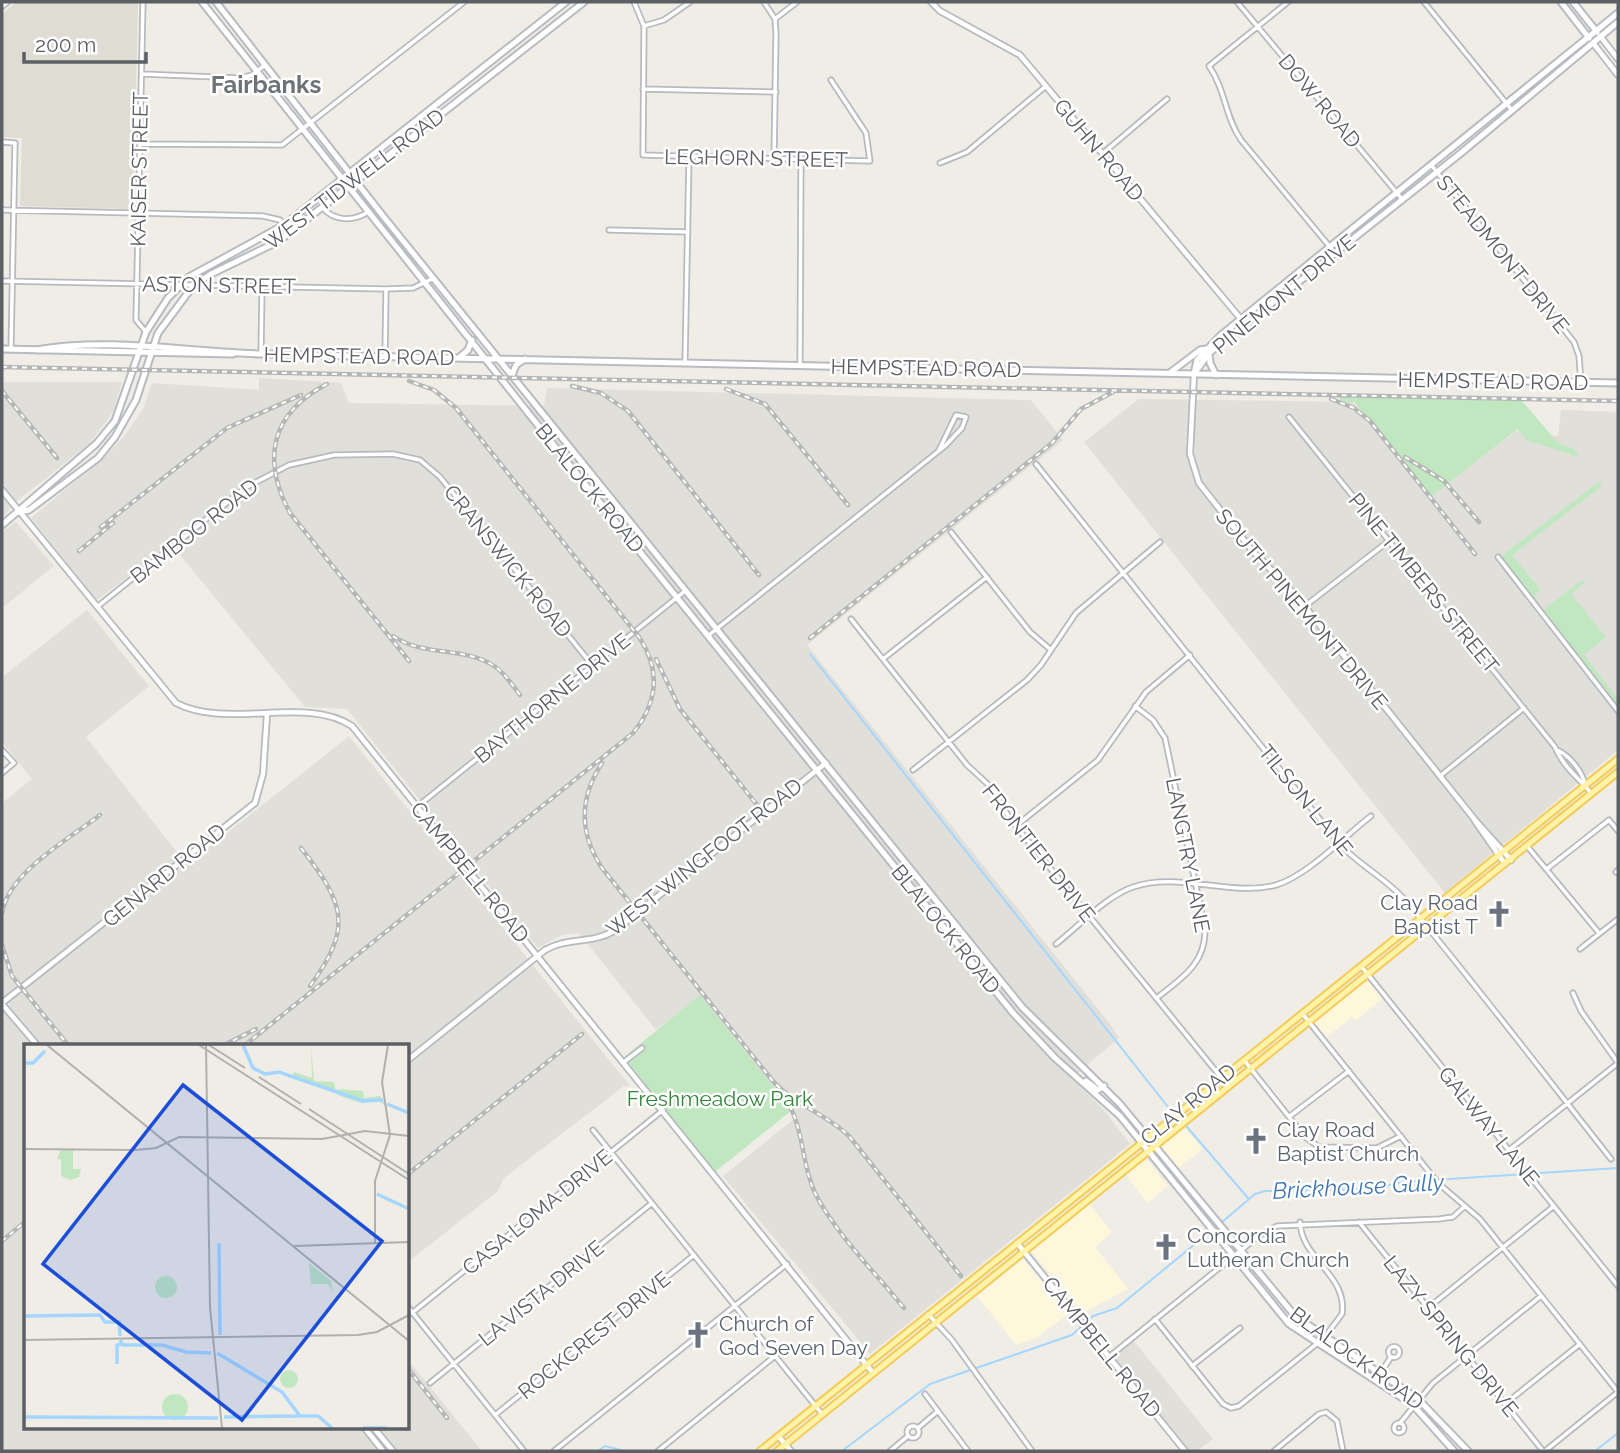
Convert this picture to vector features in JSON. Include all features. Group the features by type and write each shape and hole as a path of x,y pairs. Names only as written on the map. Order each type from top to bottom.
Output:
{"main road":[{"name":"BLALOCK ROAD","path":"202,2 535,422 631,537 1013,1013 1055,1058 1103,1100 1289,1324 1413,1405 1454,1451"},
{"name":"BLALOCK ROAD","path":"216,2 383,216 1022,1007 1063,1051 1104,1086 1120,1104 1281,1302 1324,1338 1381,1372 1418,1399 1468,1451"},
{"name":"WEST TIDWELL ROAD","path":"19,512 24,502 96,444 115,421 146,332 167,298 180,285 202,267 284,225 566,2"},
{"name":"WEST TIDWELL ROAD","path":"19,512 29,510 97,457 124,424 136,400 150,350 176,304 193,286 238,260 265,249 289,233 584,2"},
{"path":"1561,2 1590,39"},
{"path":"1573,2 1598,33"},
{"path":"557,9 563,17"},
{"name":"PINEMONT DRIVE","path":"1598,33 1618,13"},
{"path":"221,25 230,19"},
{"name":"PINEMONT DRIVE","path":"1243,322 1334,254 1506,103 1598,33 1618,22"},
{"name":"PINEMONT DRIVE","path":"1194,374 1208,351 1330,248 1437,172 1590,39"},
{"path":"506,48 512,56"},
{"path":"455,88 464,95"},
{"path":"405,129 410,138"},
{"path":"368,212 373,210 383,216"},
{"path":"234,251 238,260"},
{"path":"460,358 468,350 472,340"},
{"name":"HEMPSTEAD ROAD","path":"2,349 74,350 140,346 150,350 261,354 1618,383"},
{"name":"HEMPSTEAD ROAD","path":"74,350 138,354 150,350"},
{"path":"1171,372 1200,350 1208,351 1216,375"},
{"path":"512,375 516,365 525,359"},
{"path":"535,422 544,415"},
{"path":"69,467 75,475"},
{"path":"582,479 590,473"},
{"path":"2,525 19,512"},
{"path":"631,537 639,530"},
{"path":"761,700 769,693"},
{"name":"CLAY ROAD","path":"760,1451 1618,759"},
{"name":"CLAY ROAD","path":"777,1451 1618,772"},
{"path":"856,817 864,810"},
{"path":"896,867 905,860"},
{"path":"936,916 944,910"},
{"path":"977,967 984,961"},
{"path":"1013,1013 1022,1007"},
{"path":"1055,1058 1063,1051"},
{"path":"1080,1079 1098,1090 1104,1086"},
{"path":"1103,1100 1111,1098 1120,1104"},
{"path":"1189,1104 1196,1112"},
{"path":"1102,1175 1108,1183"},
{"path":"1187,1202 1195,1196"},
{"path":"1067,1203 1073,1211"},
{"path":"1274,1309 1281,1302"},
{"path":"909,1330 914,1340"}],"street":[{"path":"2,6 7,2"},
{"name":"KAISER STREET","path":"143,2 136,320 146,332"},
{"path":"140,144 279,146 311,124 464,2"},
{"path":"634,2 644,26 643,89 776,92"},
{"path":"644,26 664,20 690,2"},
{"path":"764,2 775,19 774,159"},
{"path":"775,19 797,2"},
{"name":"GUHN ROAD","path":"931,2 940,11 1020,55 1243,322"},
{"name":"DOW ROAD","path":"1237,2 1399,197"},
{"path":"1288,2 1209,66 1221,83 1233,129 1334,254"},
{"path":"1424,2 1511,109"},
{"path":"1598,33 1618,59"},
{"path":"1590,39 1618,75"},
{"path":"142,74 240,78 265,65"},
{"name":"LEGHORN STREET","path":"643,89 643,155 870,161 866,133 831,80"},
{"path":"940,163 967,152 1046,86"},
{"path":"1101,154 1167,99"},
{"path":"2,142 15,143 11,349"},
{"path":"685,363 689,158"},
{"path":"800,366 802,160"},
{"name":"STEADMONT DRIVE","path":"1432,166 1574,342 1579,356 1581,383"},
{"path":"323,208 337,218 357,218 368,212"},
{"path":"2,210 264,216 273,217 284,225 289,233"},
{"path":"609,230 688,232"},
{"name":"ASTON STREET","path":"2,281 386,289 413,288 434,278"},
{"path":"261,354 262,286"},
{"path":"385,357 386,289"},
{"name":"SOUTH PINEMONT DRIVE","path":"1194,374 1190,454 1199,483 1251,550 1305,607 1508,862"},
{"path":"709,635 954,439 966,417 956,415 939,450"},
{"name":"PINE TIMBERS STREET","path":"1289,417 1557,750 1563,752 1581,774 1592,793"},
{"name":"BAMBOO ROAD","path":"96,608 245,488 274,471 304,460 334,455 393,454 420,460"},
{"name":"CRANSWICK ROAD","path":"420,460 440,477 593,666"},
{"name":"TILSON LANE","path":"1036,464 1352,859 1403,898 1524,1045 1611,1159"},
{"name":"CAMPBELL ROAD","path":"2,490 176,703 197,711 327,715 341,719 356,730 873,1373"},
{"path":"951,532 1034,637 1051,650"},
{"path":"1305,607 1390,540"},
{"path":"913,770 1027,680 1076,613 1160,542"},
{"path":"1498,557 1618,711"},
{"path":"883,659 987,577"},
{"name":"BAYTHORNE DRIVE","path":"418,806 686,590"},
{"name":"FRONTIER DRIVE","path":"851,620 974,774 992,788 1016,826 1228,1086"},
{"path":"1016,826 1098,760 1153,685 1190,656"},
{"name":"LANGTRY LANE","path":"1135,706 1153,720 1165,738 1205,929 1203,950 1193,968 1158,998"},
{"path":"1440,776 1524,708"},
{"name":"GENARD ROAD","path":"2,1003 255,803 263,774 267,714"},
{"path":"2,750 14,763 2,773"},
{"name":"WEST WINGFOOT ROAD","path":"410,1058 555,945 599,938 614,931 826,763"},
{"path":"1056,944 1133,887 1159,883 1275,885 1301,871 1371,816"},
{"path":"1548,868 1609,820 1618,831"},
{"path":"1527,846 1600,933"},
{"path":"1580,949 1618,919"},
{"name":"GALWAY LANE","path":"1360,965 1618,1286"},
{"path":"1509,1150 1618,1063 1596,1034 1573,993"},
{"path":"2,1003 36,1044"},
{"path":"1302,1013 1438,1183 1465,1206 1502,1247 1618,1392 1544,1451"},
{"path":"624,1062 642,1048"},
{"path":"1243,1060 1305,1136 1319,1147 1377,1148 1402,1136"},
{"path":"1289,1116 1349,1071"},
{"name":"CASA LOMA DRIVE","path":"412,1313 663,1110"},
{"path":"593,1130 822,1414"},
{"name":"LA VISTA DRIVE","path":"429,1383 652,1203"},
{"path":"1110,1356 1271,1228 1300,1222 1439,1219 1452,1216 1465,1206"},
{"path":"1427,1308 1554,1206"},
{"path":"1155,1319 1223,1404 1231,1408 1239,1406 1324,1338 1339,1321 1342,1297 1337,1283 1302,1238 1300,1222"},
{"name":"LAZY SPRING DRIVE","path":"1359,1222 1544,1451"},
{"name":"CAMPBELL ROAD","path":"1017,1243 1185,1451"},
{"name":"ROCKCREST DRIVE","path":"495,1415 694,1255"},
{"path":"554,1451 786,1264"},
{"path":"1400,1423 1418,1399 1465,1355 1541,1296"},
{"path":"410,1310 524,1451"},
{"path":"928,1314 1023,1435 1031,1451"},
{"path":"1192,1366 1240,1328"},
{"path":"1505,1404 1580,1344"},
{"path":"657,1451 775,1356"},
{"path":"1377,1380 1391,1357"},
{"path":"925,1394 968,1451"},
{"path":"908,1436 917,1437 918,1429 938,1411"},
{"path":"1274,1451 1319,1414 1330,1413 1337,1421 1343,1451"},
{"path":"364,1428 383,1451"},
{"path":"374,1428 393,1451"},
{"path":"890,1451 908,1436 909,1428 918,1429"},
{"path":"779,1437 791,1451"},
{"path":"666,1444 672,1451"}],"shaded area":[{"path":"17,2 138,2 133,209 20,206 22,138 2,137 2,14"},
{"path":"259,378 341,383 349,403 544,406 547,388 1031,400 1063,440 807,645 1110,1024 1119,1038 1072,1078 1103,1109 1130,1144 870,1354 723,1176 795,1118 792,1110 700,996 656,1030 579,933 562,935 538,948 347,709 305,707 171,544 97,600 31,518 105,457 126,434 143,409 152,383 259,390"},
{"path":"2,382 122,382 113,412 89,444 17,501 2,518"},
{"path":"1139,399 1353,402 1429,498 1516,431 1558,436 1561,410 1618,412 1618,750 1445,893 1084,442"},
{"path":"16,522 54,566 2,608 2,532"},
{"path":"87,610 149,686 86,737 187,865 349,736 630,1086 624,1086 504,1178 498,1191 410,1260 410,1044 24,1044 24,1428 410,1428 410,1362 482,1451 2,1451 2,1012 10,1005 2,995 2,803 32,779 2,742 2,677"},
{"path":"1363,982 1369,983 1383,998 1355,1021 1352,1017 1327,1037 1314,1022"},
{"path":"1184,1127 1203,1149 1179,1168 1163,1149 1163,1144"},
{"path":"1142,1160 1148,1161 1168,1186 1147,1203 1125,1174"},
{"path":"1089,1204 1112,1232 1095,1247 1128,1289 1083,1313 1031,1251"},
{"path":"1023,1259 1068,1314 1037,1338 1016,1345 977,1296"},
{"path":"1133,1340 1213,1439 1197,1451 1189,1451 1113,1356"}],"green space":[{"path":"1340,397 1522,401 1558,443 1574,449 1579,457 1526,440 1518,429 1432,496 1354,402 1340,402"},
{"path":"1599,482 1602,486 1512,555 1541,590 1534,595 1543,610 1582,580 1585,582 1571,594 1606,637 1584,655 1618,699 1618,708 1500,557"},
{"name":"Freshmeadow Park","path":"700,995 792,1110 715,1172 624,1057"}],"waterway":[{"path":"810,654 1172,1112"},
{"path":"1187,1127 1248,1198"},
{"name":"Brickhouse Gully","path":"1221,1223 1255,1194 1265,1191 1372,1189 1403,1182 1618,1168"},
{"name":"Brickhouse Gully","path":"842,1451 930,1384 1072,1335 1093,1316 1117,1308 1217,1226"},
{"path":"1595,1451 1618,1433"},
{"name":"Brickhouse Gully","path":"598,1451 605,1446 624,1451"}],"railway":[{"path":"2,367 1618,401"},
{"path":"246,1044 633,733 648,710 652,698 654,686 651,662 639,637 456,408 434,390 409,381"},
{"path":"327,384 308,396 283,423 274,456 281,493 290,513 409,661"},
{"path":"572,386 601,393 628,411 759,575"},
{"path":"726,389 765,404 848,505"},
{"path":"2,391 57,458"},
{"path":"810,638 1052,443 1081,409 1113,392"},
{"path":"101,527 227,428 301,395"},
{"path":"1331,399 1354,408 1370,421 1475,554"},
{"path":"1405,457 1444,481 1479,522"},
{"path":"79,551 113,523"},
{"path":"393,636 417,647 482,660 502,672 520,695"},
{"path":"656,659 680,709 766,816"},
{"path":"602,763 589,789 585,816 589,842 602,868 772,1080 790,1096 849,1136 961,1276"},
{"path":"2,913 7,898 28,870 100,815"},
{"path":"301,848 327,884 338,915 338,930 333,947 310,986"},
{"path":"2,945 12,976 67,1044"},
{"path":"226,1044 256,1029"},
{"path":"410,1172 582,1034"},
{"path":"784,1097 796,1120 815,1193 844,1237 904,1308"},
{"path":"2,1241 24,1223"},
{"path":"410,1372 447,1418"}],"place":[{"name":"Clay Road Baptist T","path":"1499,914"},
{"name":"Clay Road Baptist Church","path":"1256,1141"},
{"name":"Concordia Lutheran Church","path":"1166,1247"},
{"name":"Church of God Seven Day","path":"698,1335"}],"district":[{"name":"Fairbanks","path":"266,84"}]}
